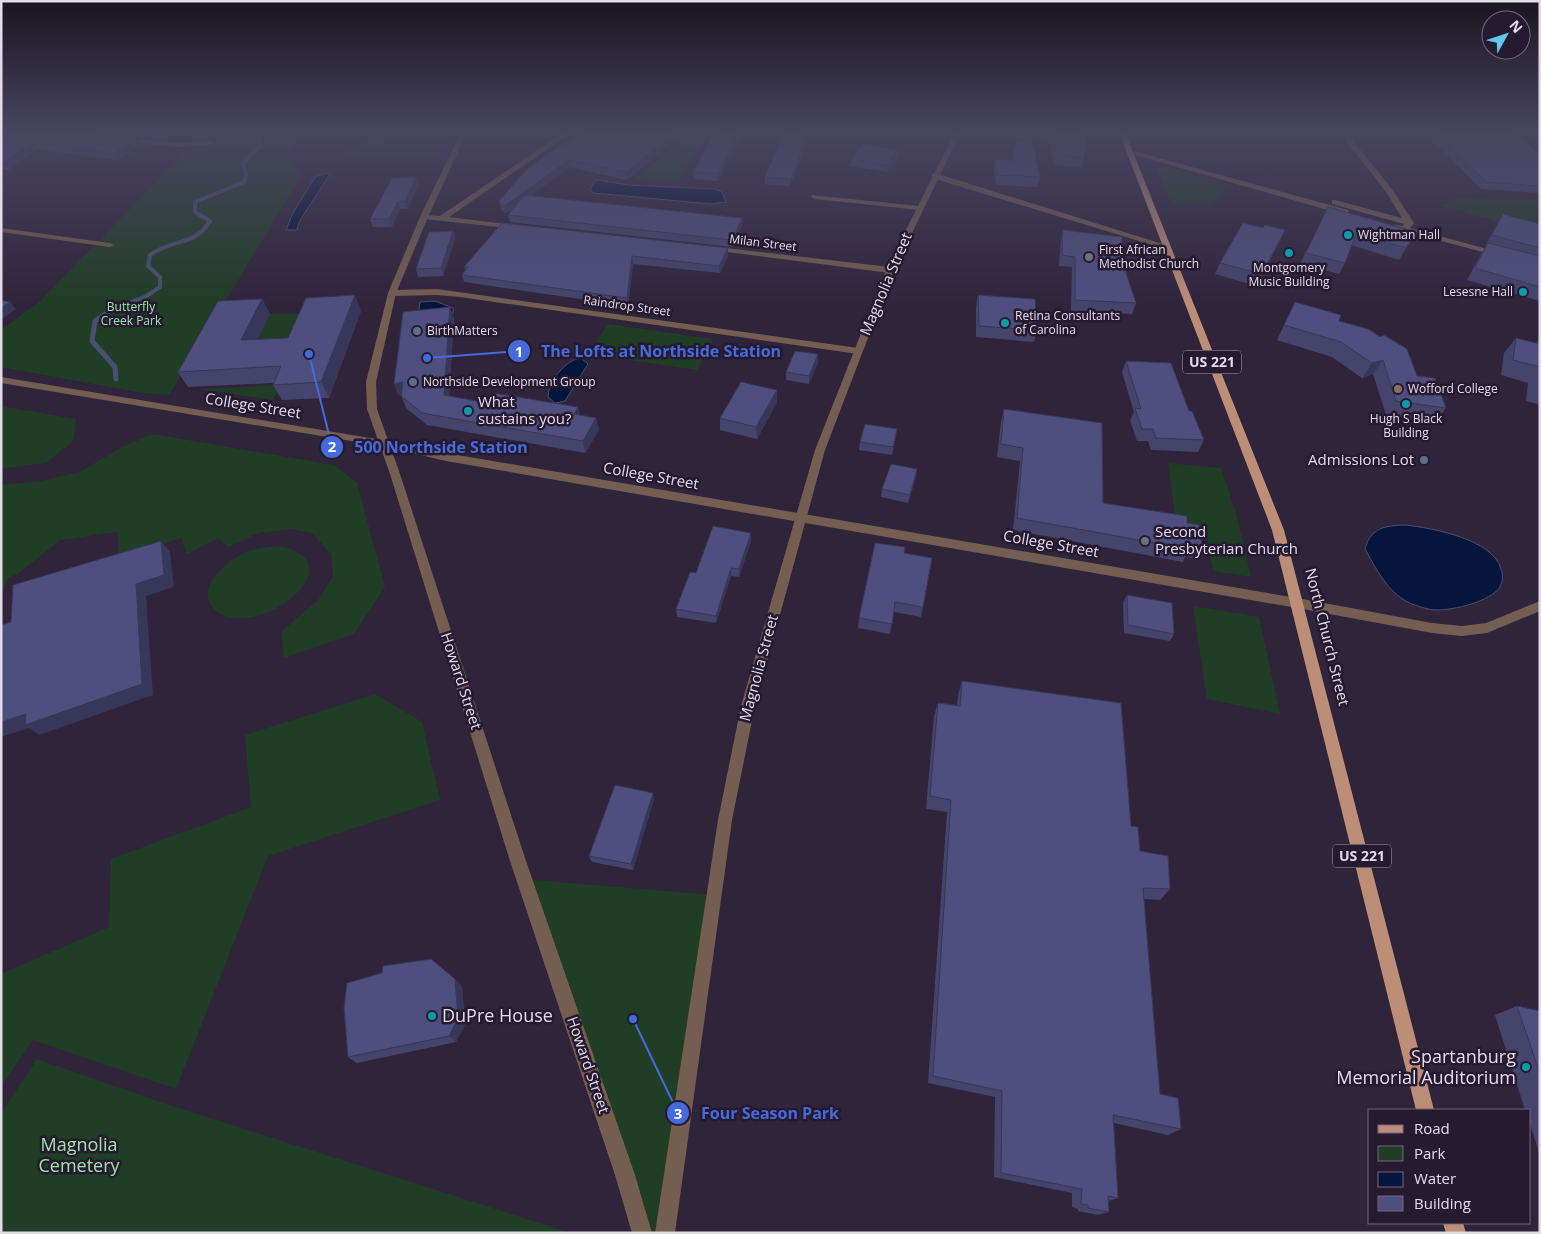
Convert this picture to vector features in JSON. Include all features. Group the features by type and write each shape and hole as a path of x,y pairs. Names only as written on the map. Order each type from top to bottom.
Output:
{"main road":[{"name":"North Church Street","path":"1144,190 1266,496 1288,566 1425,1109"}],"street":[{"name":"Howard Street","path":"437,190 392,292 372,382 372,409 382,443 395,474 518,861 626,1175 642,1233"},
{"path":"440,219 484,190"},
{"name":"Magnolia Street","path":"664,1233 725,820 748,706 820,450 890,270 928,190"},
{"path":"980,190 1165,246"},
{"path":"1271,190 1503,250"},
{"path":"1388,190 1408,226 1511,259"},
{"path":"814,196 919,208"},
{"path":"424,217 522,228"},
{"path":"1,230 110,245"},
{"name":"Milan Street","path":"700,247 890,270"},
{"name":"Raindrop Street","path":"392,292 460,294 858,351"},
{"name":"College Street","path":"1,380 382,443 446,457 1297,603 1432,628 1462,631 1487,628 1540,606"}],"green space":[{"name":"Butterfly Creek Park","path":"149,190 293,190 169,395 142,393 1,367 1,330 39,302"},
{"path":"1165,190 1224,190 1221,198 1207,205 1171,203"},
{"path":"1457,197 1540,200 1540,233 1442,206"},
{"path":"313,313 296,353 250,356 270,314"},
{"path":"608,324 713,339 697,370 588,354"},
{"path":"281,385 273,400 200,389"},
{"path":"1,406 76,419 73,441 46,463 1,469"},
{"path":"153,434 334,465 357,483 385,587 354,634 284,658 281,632 319,599 333,576 331,554 312,533 290,529 259,533 228,547 218,538 186,555 182,538 118,557 118,532 60,540 18,574 7,578 1,601 1,485 41,481 80,472 120,448"},
{"path":"1168,463 1221,468 1236,513 1251,577 1213,571 1206,528 1176,523"},
{"path":"279,546 291,549 302,555 309,564 308,577 293,597 267,613 252,617 238,618 225,616 215,610 209,601 208,592 216,574 232,560 249,551"},
{"path":"1193,606 1259,617 1280,714 1207,699"},
{"path":"375,694 422,722 440,800 268,856 176,1089 33,1040 1,1087 1,974 109,927 111,859 251,807 245,735"},
{"path":"523,879 713,895 665,1233 644,1233"},
{"name":"Magnolia Cemetery","path":"37,1059 166,1104 571,1233 1,1233 1,1113"}],"water":[{"path":"308,190 320,190 299,222 297,230 286,230 292,215"},
{"path":"590,190 716,190 722,192 726,202 711,204 593,193"},
{"path":"435,301 453,308 453,313 418,316 420,302"},
{"path":"581,358 588,364 565,401 555,403 548,397 554,378 570,362"},
{"path":"1405,525 1445,532 1474,543 1486,550 1496,559 1501,569 1502,582 1500,587 1480,601 1452,609 1429,609 1404,600 1386,584 1365,549 1371,536 1380,529"}],"building":[{"path":"386,190 410,190 405,201 398,202 389,219 370,219"},
{"path":"509,190 527,190 504,206 499,201"},
{"path":"525,195 742,218 732,240 508,215"},
{"path":"1328,207 1416,232 1406,248 1356,234 1345,263 1306,253"},
{"path":"1503,214 1540,224 1540,248 1492,235"},
{"path":"502,223 728,248 719,266 632,256 627,298 462,275 468,267 464,267"},
{"path":"1243,223 1263,228 1265,225 1285,230 1262,274 1220,263"},
{"path":"1063,230 1122,237 1122,270 1125,270 1136,303 1075,300 1075,257 1062,255"},
{"path":"453,231 441,268 416,269 429,232"},
{"path":"1488,243 1540,256 1540,287 1475,268"},
{"path":"355,295 321,382 273,385 281,366 178,372 218,301 262,299 241,340 288,338 306,298"},
{"path":"978,295 1035,299 1037,330 979,326"},
{"path":"1,300 10,302 1,308"},
{"path":"1295,302 1341,315 1339,321 1368,329 1380,337 1384,335 1407,349 1417,376 1435,378 1446,408 1396,401 1383,360 1372,363 1341,342 1284,325"},
{"path":"450,307 444,395 487,403 494,393 578,407 574,414 596,418 583,441 422,413 401,396 403,382 394,384 403,312"},
{"path":"1516,338 1540,344 1540,367 1513,360"},
{"path":"795,351 818,354 809,376 786,372"},
{"path":"1126,361 1171,363 1189,411 1192,411 1204,440 1156,438 1153,429 1142,429 1135,408 1141,409"},
{"path":"741,382 777,390 756,427 720,418"},
{"path":"1004,409 1102,423 1103,503 1187,516 1187,523 1199,525 1202,546 1189,544 1189,549 1017,518 1023,448 1001,444"},
{"path":"865,424 897,429 893,447 860,442"},
{"path":"891,464 917,469 910,495 882,489"},
{"path":"713,526 751,533 739,569 731,568 716,616 676,609 690,572 696,573"},
{"path":"161,541 164,575 136,584 142,684 25,725 26,714 1,722 1,625 11,622 13,585"},
{"path":"875,543 905,547 904,553 932,558 923,607 895,602 892,624 859,618"},
{"path":"1127,595 1172,603 1174,634 1128,625"},
{"path":"962,681 1121,703 1131,826 1138,827 1140,851 1168,856 1170,889 1143,888 1160,1094 1178,1098 1181,1129 1113,1115 1118,1198 1108,1196 1109,1212 1088,1208 1088,1205 1081,1204 1082,1189 1001,1173 1002,1091 933,1076 951,800 930,796 938,703 960,706"},
{"path":"615,785 653,793 631,864 589,856"},
{"name":"DuPre House","path":"431,959 455,979 458,1018 449,1036 348,1057 344,1008 347,983 382,973 383,966"},
{"path":"1517,1006 1540,1011 1540,1074"}],"waterway":[{"path":"113,309 145,297 160,287 160,277 148,266 150,255 166,246 198,235 210,221 195,212 195,202 225,190"},
{"path":"113,309 95,321 92,341 115,367 116,379"}],"place":[{"name":"Wightman Hall","path":"1348,235"},
{"name":"Montgomery Music Building","path":"1289,253"},
{"name":"First African Methodist Church","path":"1089,257"},
{"name":"Lesesne Hall","path":"1523,292"},
{"name":"Retina Consultants of Carolina","path":"1005,323"},
{"name":"BirthMatters","path":"417,331"},
{"name":"500 Northside Station","path":"309,354"},
{"name":"The Lofts at Northside Station","path":"427,358"},
{"name":"Northside Development Group","path":"413,382"},
{"name":"Wofford College","path":"1398,389"},
{"name":"Hugh S Black Building","path":"1406,404"},
{"name":"What sustains you?","path":"468,411"},
{"name":"Admissions Lot","path":"1424,460"},
{"name":"Second Presbyterian Church","path":"1145,541"},
{"name":"DuPre House","path":"432,1016"},
{"name":"Four Season Park","path":"633,1019"},
{"name":"Spartanburg Memorial Auditorium","path":"1526,1067"}]}
